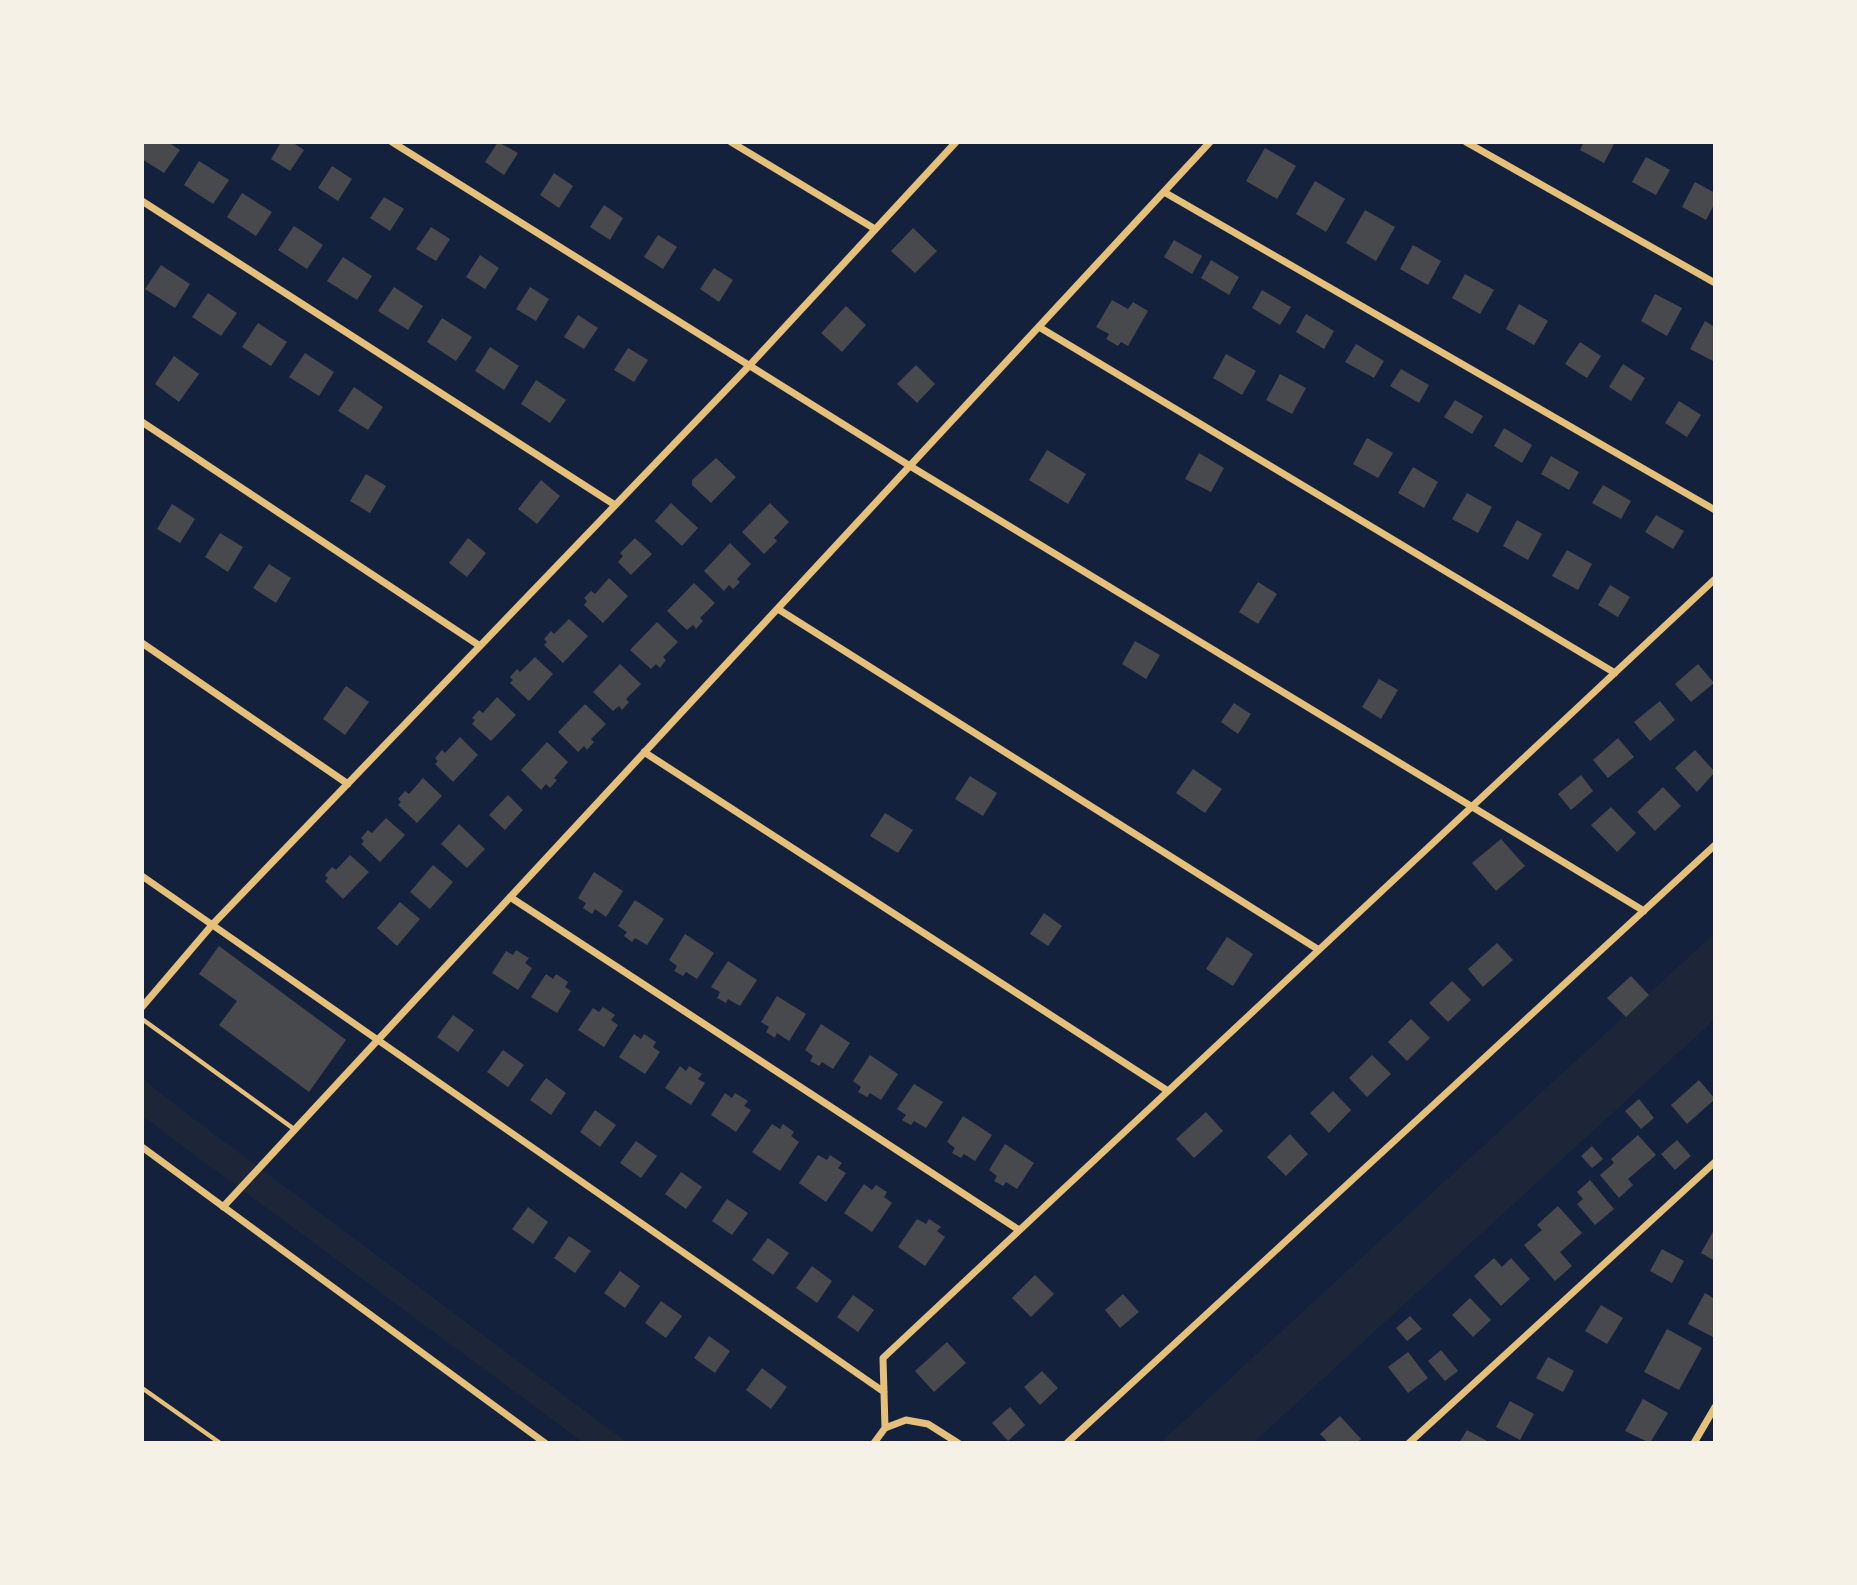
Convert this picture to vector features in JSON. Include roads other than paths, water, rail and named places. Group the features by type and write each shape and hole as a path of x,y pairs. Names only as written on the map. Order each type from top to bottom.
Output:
{"street":[{"path":"392,142 910,466 1644,911"},
{"path":"731,142 875,229"},
{"path":"142,1007 212,925 750,365 956,142"},
{"path":"223,1207 1210,142"},
{"path":"1466,142 1715,283"},
{"path":"1164,192 1715,510"},
{"path":"142,201 615,505"},
{"path":"1039,327 1615,673"},
{"path":"142,422 480,646"},
{"path":"885,1428 883,1358 1715,579"},
{"path":"778,609 1319,950"},
{"path":"142,643 348,784"},
{"path":"644,752 1168,1091"},
{"path":"1067,1443 1715,845"},
{"path":"142,876 376,1042 884,1392"},
{"path":"510,897 1019,1230"},
{"path":"142,1147 545,1443"},
{"path":"1409,1443 1715,1162"},
{"path":"1694,1443 1715,1407"},
{"path":"874,1443 885,1428 906,1420 928,1424 958,1443"}],"lane":[{"path":"142,1019 295,1129"},
{"path":"142,1388 220,1443"}]}
